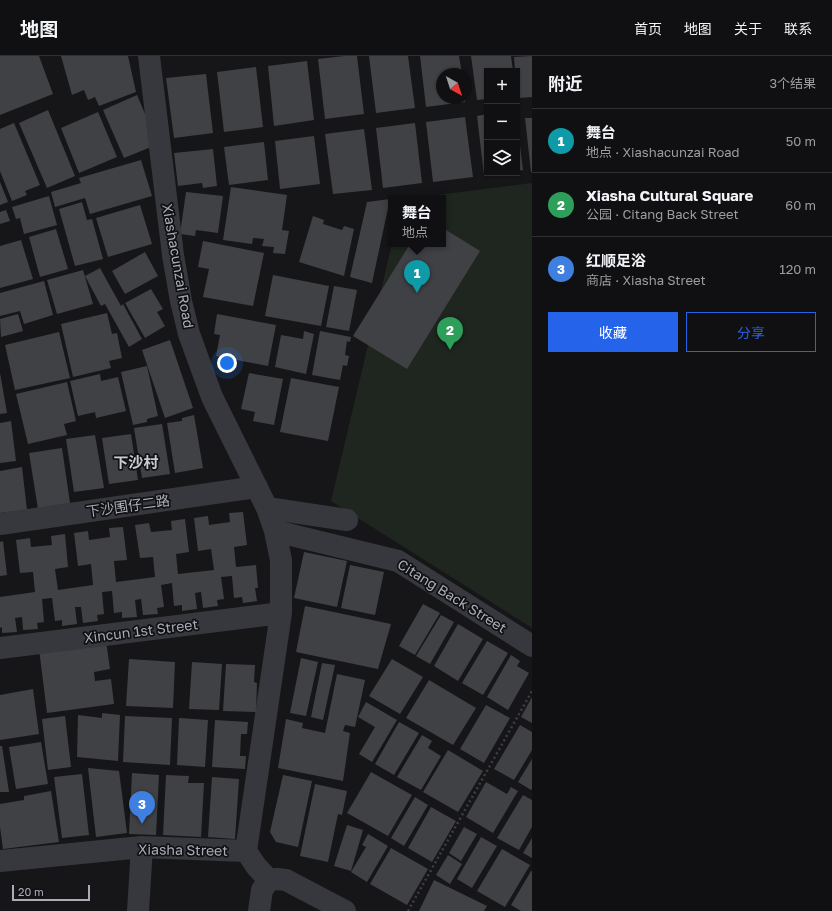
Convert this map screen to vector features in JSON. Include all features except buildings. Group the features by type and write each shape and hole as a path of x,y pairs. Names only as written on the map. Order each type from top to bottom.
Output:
{"street":[{"name":"Xiashacunzai Road","path":"149,56 173,255 182,308 189,334 212,397 267,508 275,531 281,560 281,613 246,851"},
{"name":"下沙围仔二路","path":"0,524 257,488"},
{"path":"267,508 347,520"},
{"name":"Citang Back Street","path":"275,531 398,561 532,646"},
{"name":"Xincun 1st Street","path":"0,648 281,613"},
{"path":"138,911 142,848"},
{"name":"Xiasha Street","path":"0,861 142,848 246,851 256,866 269,880"},
{"path":"259,911 262,890 269,880 277,879 286,880 345,911"}],"path":[{"path":"408,911 532,691"}],"shaded area":[{"path":"532,183 532,628 331,501 391,247 446,247 446,195 437,195"}],"place":[{"name":"舞台","path":"417,293"},
{"name":"Xiasha Cultural Square","path":"450,350"},
{"name":"红顺足浴","path":"142,824"}],"district":[{"name":"下沙村","path":"136,463"}]}
